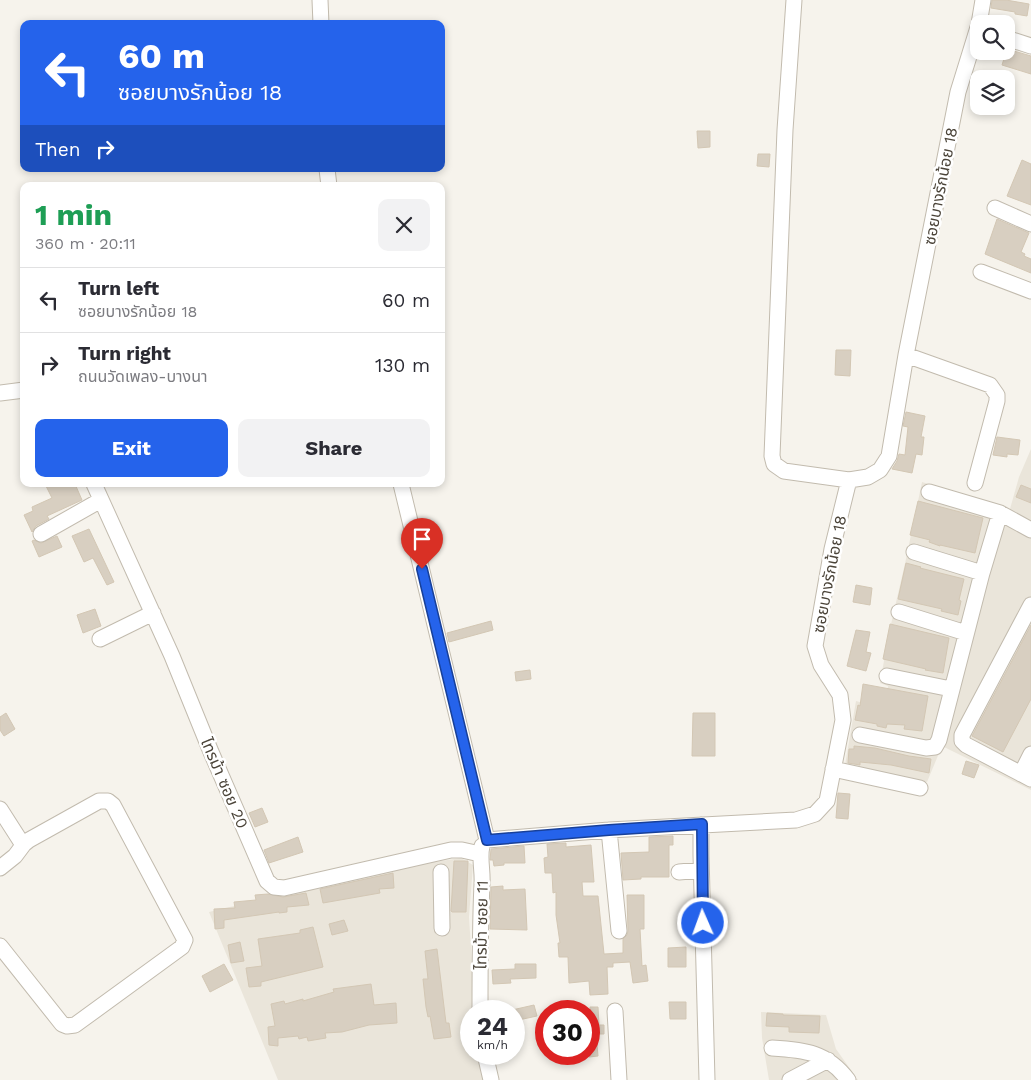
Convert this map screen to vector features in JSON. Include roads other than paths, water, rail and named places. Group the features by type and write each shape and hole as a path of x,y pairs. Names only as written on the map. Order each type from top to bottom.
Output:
{"street":[{"path":"320,0 321,20"},
{"path":"794,0 785,130 772,456 774,464 784,471 849,480"},
{"name":"ซอยบางรักน้อย 18","path":"980,15 983,0"},
{"path":"1015,41 1031,46"},
{"name":"ซอยบางรักน้อย 18","path":"484,847 609,830 796,820 815,814 827,801 844,720 840,695 821,665 815,646 832,549 849,480 868,477 880,470 888,456 958,92 970,54"},
{"path":"994,208 1031,224"},
{"path":"981,272 1031,291"},
{"path":"906,355 990,385 994,389 997,402 975,483"},
{"path":"0,393 20,390"},
{"name":"ไทรม้า ซอย 20","path":"95,487 153,613 266,881 274,887 284,888 451,850 484,847"},
{"name":"ไทรม้า ซอย 11","path":"402,487 484,847 479,927 480,1000"},
{"path":"929,492 1000,513 1031,530"},
{"path":"41,534 101,500"},
{"path":"860,735 926,748 935,747 939,740 982,573 1000,513"},
{"path":"914,552 982,573"},
{"path":"1031,605 962,735 962,742 966,745 1026,776 1031,754"},
{"path":"899,612 966,633"},
{"path":"100,639 153,613"},
{"path":"887,676 951,690"},
{"path":"833,769 920,788"},
{"path":"0,868 30,840 99,801 108,800 113,805 183,935 184,944 76,1025 72,1026 62,1024 0,946"},
{"path":"0,809 23,845"},
{"path":"702,824 701,870 707,1080"},
{"path":"609,830 619,931"},
{"path":"679,872 701,870"},
{"path":"441,872 442,928"},
{"path":"615,1010 619,1080"},
{"path":"772,1048 812,1052 840,1069 848,1080"},
{"path":"790,1080 828,1060"},
{"path":"488,1065 491,1080"}]}
